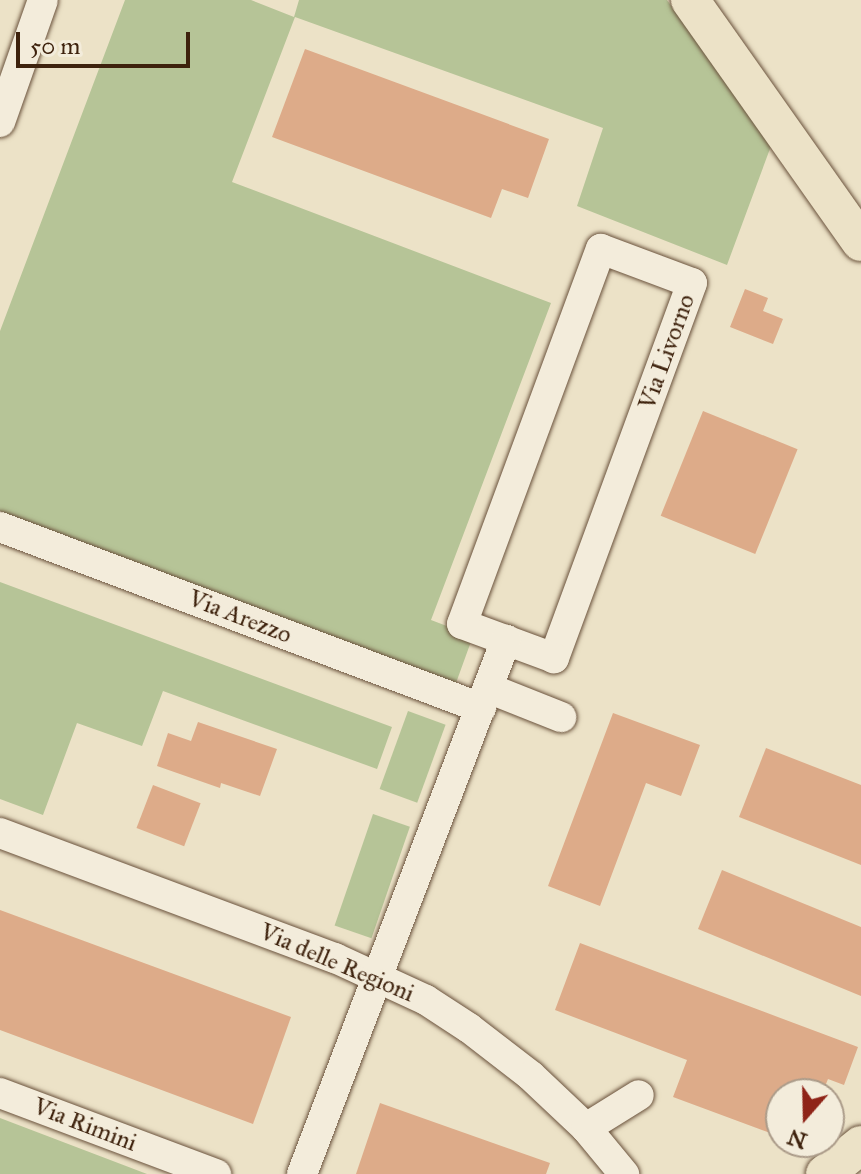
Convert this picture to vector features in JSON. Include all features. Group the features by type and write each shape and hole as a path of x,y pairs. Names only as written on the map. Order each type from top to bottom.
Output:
{"main road":[{"path":"690,0 861,242"},
{"path":"825,1174 861,1145"}],"street":[{"path":"0,122 43,0"},
{"name":"Via Livorno","path":"601,249 692,283 554,658 506,640 462,624 601,249"},
{"name":"Via Arezzo","path":"0,527 484,698 561,717"},
{"path":"302,1174 506,640"},
{"name":"Via delle Regioni","path":"0,833 379,976 447,1013 488,1041 586,1128 624,1174"},
{"name":"Via Rimini","path":"0,1093 216,1174"},
{"path":"586,1128 639,1095"}],"green space":[{"path":"125,0 251,0 294,17 299,0 667,0 771,146 727,265 577,206 603,128 295,17 232,182 551,303 431,620 473,636 456,683 0,511 0,331"},
{"path":"0,582 392,727 377,769 163,691 142,746 77,723 43,815 0,799"},
{"path":"408,711 446,725 417,803 380,789"},
{"path":"373,814 410,827 371,938 335,926"},
{"path":"0,1118 147,1174 0,1174"}],"building":[{"path":"305,49 549,139 528,198 502,189 491,218 272,137"},
{"path":"745,289 768,298 763,311 783,319 773,344 730,327"},
{"path":"703,411 798,449 755,554 661,516"},
{"path":"613,713 700,745 681,796 646,783 600,906 548,886"},
{"path":"198,722 277,749 260,796 221,783 220,788 157,766 168,733 191,741"},
{"path":"766,748 861,785 861,865 739,817"},
{"path":"153,785 201,803 184,846 137,828"},
{"path":"722,870 861,927 861,996 698,929"},
{"path":"0,910 291,1017 253,1124 0,1030"},
{"path":"580,943 858,1047 845,1082 845,1078 765,1078 765,1131 673,1097 687,1060 555,1010"},
{"path":"380,1103 550,1163 546,1174 356,1174"}]}
